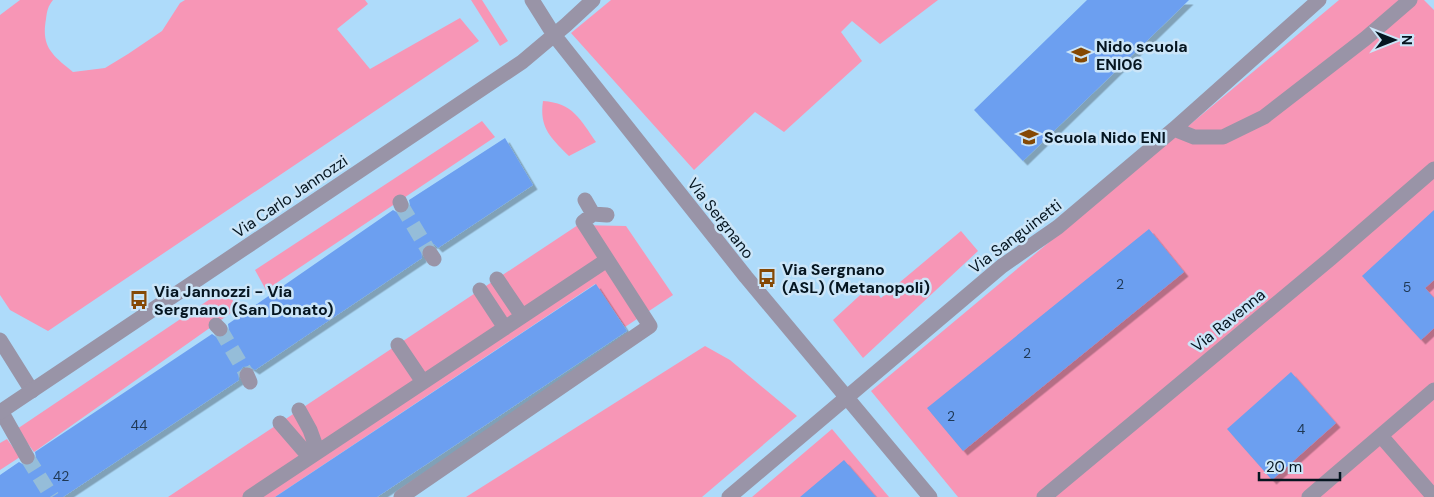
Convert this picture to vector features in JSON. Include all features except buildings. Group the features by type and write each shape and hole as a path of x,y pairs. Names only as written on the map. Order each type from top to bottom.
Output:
{"street":[{"name":"Via Sergnano","path":"532,0 554,35 746,277 930,497"},
{"name":"Via Carlo Jannozzi","path":"0,412 522,62 592,0"},
{"name":"Via Sanguinetti","path":"729,497 1002,266 1058,227 1174,130 1319,0"},
{"path":"1174,130 1194,138 1223,136 1264,117 1366,38 1410,0"},
{"name":"Via Ravenna","path":"1044,497 1330,259 1434,169"},
{"path":"401,497 650,326 582,222 600,215 585,200"},
{"path":"250,497 607,260"},
{"path":"497,278 522,316"},
{"path":"480,290 505,328"},
{"path":"398,345 422,382"},
{"path":"2,346 32,391"},
{"path":"1309,497 1434,390"},
{"path":"299,410 310,430 318,452"},
{"path":"0,412 27,457"},
{"path":"280,422 306,454 318,452"},
{"path":"1381,436 1434,497"}],"shaded area":[{"path":"20,0 53,0 46,16 45,37 54,55 73,72 105,68 128,54 162,31 180,3 185,0 365,0 368,4 337,29 370,69 460,18 479,41 48,331 10,310 0,295 0,15"},
{"path":"471,0 482,0 508,41 500,46"},
{"path":"611,0 938,0 880,44 852,21 841,32 862,61 784,132 755,112 694,170 571,33"},
{"path":"1339,0 1424,0 1434,10 1434,497 958,497 871,391"},
{"path":"543,101 553,102 569,109 580,119 596,142 569,156 552,138 545,126 542,110"},
{"path":"482,121 495,137 266,290 255,270"},
{"path":"578,225 626,226 673,295 625,327 595,284 275,497 168,497"},
{"path":"961,231 978,251 863,358 833,320 870,286 881,298"},
{"path":"225,289 238,308 34,452 17,429"},
{"path":"705,346 730,360 797,416 702,497 466,497"},
{"path":"832,429 889,497 752,497"},
{"path":"7,439 20,457 0,470 0,443"}],"tunnel":[{"path":"401,205 430,253"},
{"path":"220,329 247,375"},
{"path":"27,457 52,497"}],"place":[{"name":"Nido scuola ENI06","path":"1081,55"},
{"name":"Scuola Nido ENI","path":"1029,137"},
{"name":"Via Sergnano (ASL) (Metanopoli)","path":"767,278"},
{"name":"Via Jannozzi - Via Sergnano (San Donato)","path":"139,300"}]}
